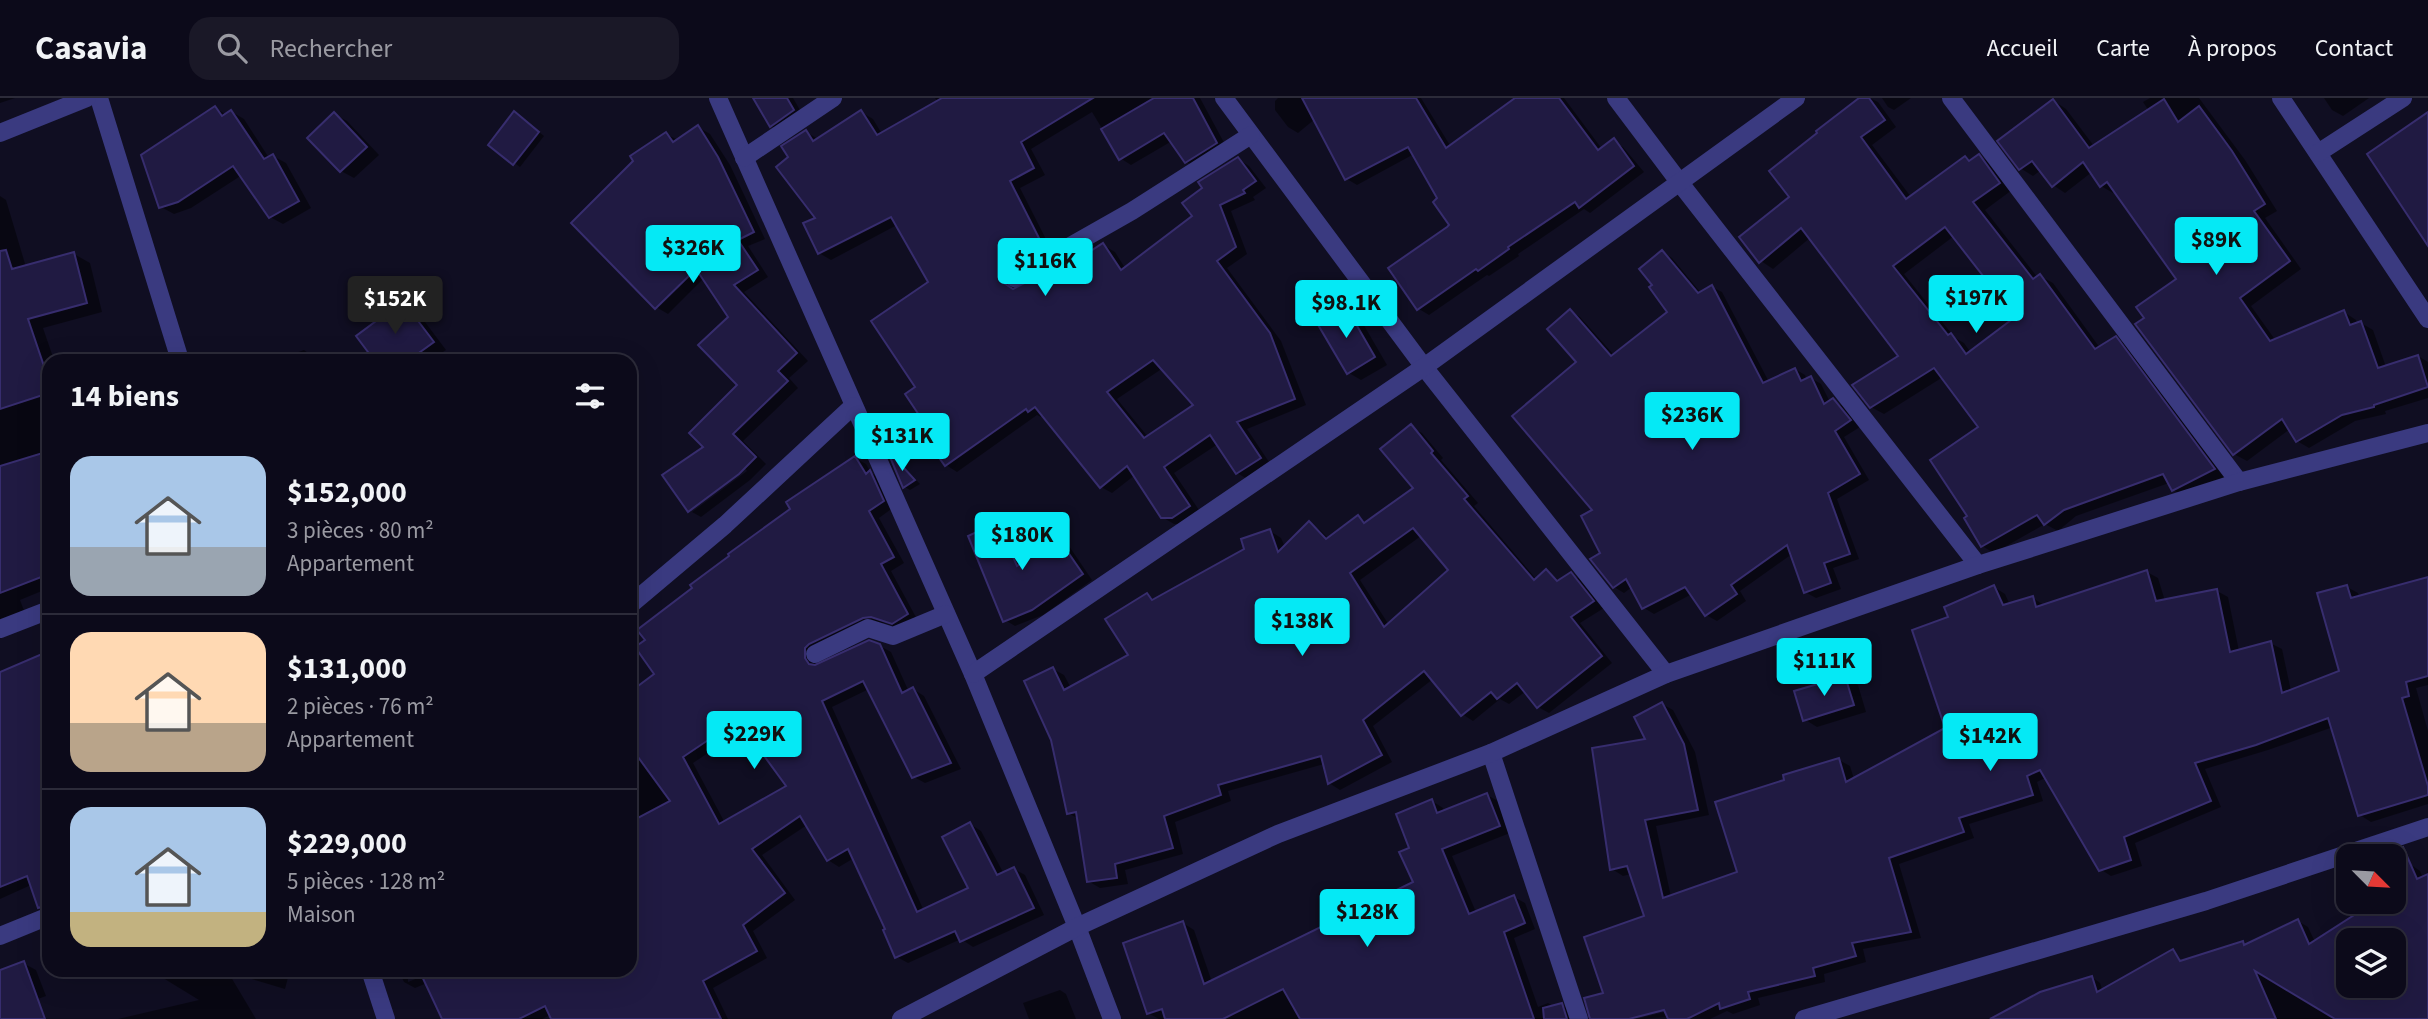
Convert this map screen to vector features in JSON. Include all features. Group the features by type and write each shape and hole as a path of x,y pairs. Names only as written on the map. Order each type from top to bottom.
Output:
{"street":[{"path":"0,133 87,98"},
{"path":"99,98 178,354"},
{"path":"718,98 973,674 1112,1019"},
{"path":"744,158 832,98"},
{"path":"1224,98 1424,367 1666,674"},
{"path":"1616,98 1978,565"},
{"path":"973,674 1424,367 1796,98"},
{"path":"1951,98 2239,482"},
{"path":"2281,98 2428,319"},
{"path":"2318,153 2403,98"},
{"path":"1014,278 1132,211 1251,135"},
{"path":"637,599 725,525 853,406"},
{"path":"901,1019 1077,927 1278,834 1491,753 1666,674 1978,565 2239,482 2428,433"},
{"path":"0,629 42,613"},
{"path":"815,654 868,628 893,636 946,614"},
{"path":"1491,753 1579,1019"},
{"path":"1804,1019 2206,901 2428,827"},
{"path":"0,936 42,919"},
{"path":"372,977 386,1019"}],"building":[{"path":"753,98 787,98 794,110 770,127"},
{"path":"942,98 1093,98 1021,142 1034,168 1010,181 1044,248 1005,272 1004,283 1013,289 1054,268 1057,273 1103,243 1121,270 1192,216 1182,203 1202,188 1198,182 1238,157 1256,181 1243,190 1245,193 1220,205 1236,247 1217,261 1270,333 1295,399 1237,422 1261,458 1236,474 1210,435 1164,467 1190,506 1172,518 1161,518 1127,466 1100,488 1035,407 1028,412 1026,409 945,466 923,435 929,430 905,394 915,387 871,321 928,282 891,217 818,254 803,223 815,218 776,167 788,157 781,146 806,130 813,141 861,110 877,135","holes":["1153,360 1193,405 1144,438 1107,392"]},
{"path":"1154,98 1193,98 1217,143 1185,163 1164,133 1119,160 1101,129"},
{"path":"1302,98 1416,98 1446,148 1515,98 1559,98 1598,150 1614,138 1634,166 1579,208 1575,202 1508,247 1509,249 1478,271 1476,269 1417,310 1388,268 1449,225 1433,202 1437,198 1408,147 1345,180"},
{"path":"1859,98 1869,98 1885,120 1861,137 1906,199 1965,156 1969,161 1979,154 2000,183 1973,202 2033,279 2040,274 2095,349 2116,336 2215,469 2172,491 2163,474 2064,510 2044,525 2037,515 1981,547 1964,518 1967,516 1930,460 1978,427 1934,368 1870,408 1852,385 1898,356 1801,228 1759,263 1739,237 1789,197 1769,171 1817,133 1816,131","holes":["1945,227 2015,317 1966,354 1893,266"]},
{"path":"2053,99 2089,148 2164,99 2178,122 2199,106 2232,151 2265,204 2254,211 2290,261 2240,298 2270,341 2344,310 2350,325 2361,321 2378,368 2418,355 2428,387 2374,407 2342,415 2296,442 2282,419 2233,455 2135,324 2144,318 2136,307 2176,279 2107,182 2100,187 2083,162 2052,187 2032,161 2019,170 1997,141"},
{"path":"215,106 222,116 231,110 264,159 273,154 299,201 269,218 233,166 178,202 159,208 141,155"},
{"path":"514,111 539,132 513,165 488,145"},
{"path":"334,112 367,147 340,172 307,138"},
{"path":"2428,112 2428,246 2367,154"},
{"path":"698,125 718,157 754,232 738,240 758,270 734,285 797,353 778,371 788,381 733,434 756,457 739,474 688,512 662,475 703,447 689,433 737,385 698,345 728,317 696,269 655,309 571,223 633,161 630,156 666,132 673,142"},
{"path":"6,250 12,269 74,252 87,303 28,319 42,360 42,395 0,409 0,251"},
{"path":"1662,250 1698,293 1712,285 1763,383 1795,368 1801,381 1811,376 1824,404 1833,398 1851,420 1835,431 1860,474 1828,493 1850,554 1824,563 1831,583 1804,593 1787,545 1731,585 1737,594 1705,616 1685,587 1642,609 1626,579 1613,588 1590,559 1600,553 1581,516 1592,510 1512,416 1576,362 1547,329 1570,309 1611,356 1667,312 1649,287 1652,285 1639,269"},
{"path":"403,301 434,342 417,354 370,354 356,336"},
{"path":"1345,305 1375,357 1347,374 1317,323"},
{"path":"1411,424 1433,451 1431,453 1468,496 1464,499 1534,580 1546,569 1557,581 1571,572 1594,601 1571,617 1602,656 1537,708 1517,683 1497,699 1491,692 1461,716 1424,671 1363,720 1382,755 1328,784 1321,756 1218,785 1221,795 1164,816 1173,848 1115,864 1117,878 1087,882 1076,812 1067,814 1051,740 1024,681 1053,667 1064,690 1128,655 1105,619 1147,593 1152,600 1244,549 1241,539 1270,529 1278,552 1309,521 1326,539 1358,515 1364,523 1413,488 1380,449","holes":["1413,528 1448,570 1384,627 1350,573"]},
{"path":"42,453 42,577 0,593 0,466"},
{"path":"892,455 915,480 903,488 890,457"},
{"path":"855,456 866,474 870,470 884,501 869,511 894,557 881,564 908,614 892,624 871,617 863,618 809,644 805,648 805,658 809,664 815,665 869,640 880,644 902,693 913,687 951,763 912,778 863,681 822,701 917,912 968,888 942,837 970,822 997,875 1014,867 1034,908 960,942 955,931 895,958 883,930 885,929 848,849 827,861 800,816 752,849 785,893 743,925 757,951 703,981 721,1019 551,1019 545,1006 519,1019 442,1019 422,977 637,977 637,818 670,801 637,756 637,687 654,674 637,650 637,646 645,640 637,630 692,588 690,585 729,556 728,554 790,509 786,502","holes":["738,720 786,786 719,824 683,757"]},
{"path":"998,522 1017,566 1058,538 1083,574 1032,610 1003,622 968,536"},
{"path":"2147,570 2156,601 2217,589 2230,652 2271,641 2282,693 2339,671 2317,593 2347,585 2351,598 2428,577 2428,676 2406,682 2409,696 2402,698 2428,786 2428,795 2358,816 2328,718 2256,745 2195,763 2211,801 2124,837 2131,860 2099,871 2040,770 2027,776 2033,795 1959,818 1964,832 1889,858 1911,932 1852,943 1856,956 1813,968 1815,976 1748,992 1750,999 1720,1009 1719,1003 1687,1019 1668,1019 1664,1010 1629,1019 1590,1019 1584,998 1603,993 1584,937 1644,916 1627,866 1610,870 1592,748 1645,739 1634,717 1662,702 1684,744 1698,810 1645,820 1663,898 1737,872 1715,802 1784,780 1783,775 1839,758 1846,782 1945,728 1912,630 1948,617 1944,607 1994,585 2003,605 2033,596 2036,607"},
{"path":"42,654 42,907 38,908 27,876 0,887 0,672"},
{"path":"1845,676 1854,705 1803,721 1794,691"},
{"path":"1487,793 1500,826 1442,849 1469,914 1514,895 1525,923 1504,932 1534,1019 1300,1019 1283,989 1223,1019 1165,1019 1162,1009 1147,1014 1123,943 1183,921 1204,984 1413,882 1399,852 1409,848 1396,814 1432,799 1437,813"},
{"path":"2406,854 2417,879 2428,874 2428,1019 2335,1019 2255,971 2276,1019 1990,1019 2040,992 2092,976 2097,992 2173,949 2180,961 2243,941 2244,945 2298,919 2309,944 2356,914 2406,914"},
{"path":"24,961 45,1019 0,1019 0,970"},
{"path":"1562,1003 1567,1019 1544,1019 1543,1008"}]}
